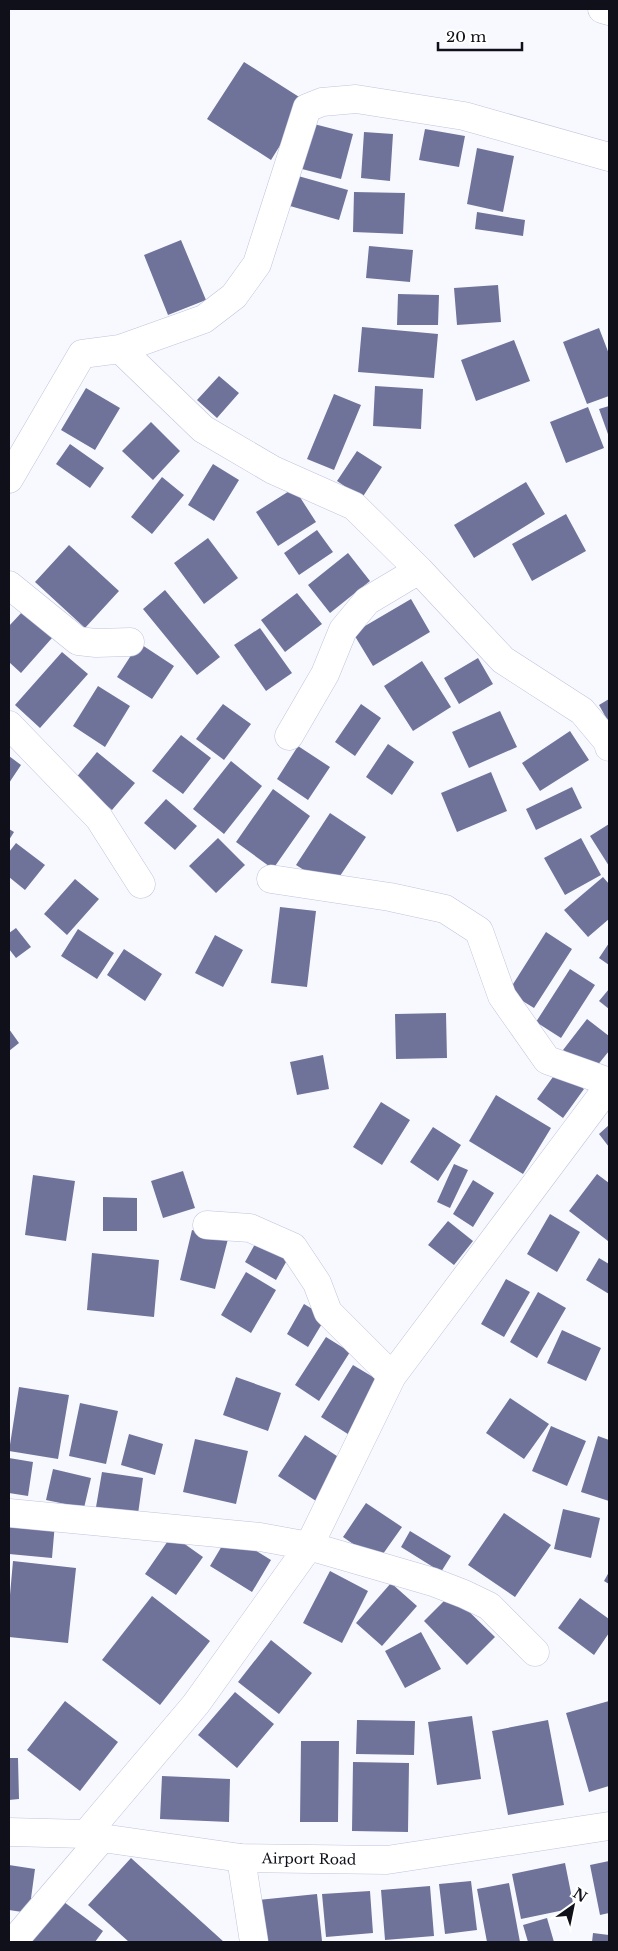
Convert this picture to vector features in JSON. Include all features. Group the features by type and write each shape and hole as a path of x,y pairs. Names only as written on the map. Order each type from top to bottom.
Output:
{"main road":[{"path":"602,9 609,11"},
{"path":"9,479 82,354 120,349 204,318 234,296 257,264 307,108 322,102 356,99 464,116 609,157"},
{"path":"120,349 203,430 273,470 354,506 419,570 503,660 582,711 608,742 609,747"},
{"path":"289,736 325,674 343,630 367,601 419,570"},
{"path":"9,585 78,641 96,643 130,642"},
{"path":"9,725 99,818 141,884"},
{"path":"12,1942 196,1704 309,1546 392,1376 609,1084 548,1060 502,996 479,932 445,909 390,897 271,879"},
{"path":"208,1225 250,1228 293,1247 317,1283 328,1312 392,1376"},
{"path":"9,1513 260,1537 309,1546 433,1582 464,1594 489,1606 535,1652"},
{"name":"Airport Road","path":"9,1832 94,1836 241,1858 386,1860 609,1826"},
{"path":"241,1858 254,1942"}],"building":[{"path":"244,62 307,102 271,160 207,119"},
{"path":"310,123 353,134 341,179 298,168"},
{"path":"425,129 465,136 459,167 419,160"},
{"path":"364,132 393,134 390,181 361,178"},
{"path":"477,148 514,156 503,212 467,204"},
{"path":"291,174 348,190 339,220 283,204"},
{"path":"354,192 405,193 403,234 353,232"},
{"path":"477,212 525,220 523,236 475,229"},
{"path":"181,240 206,300 168,315 144,255"},
{"path":"369,246 413,250 410,282 366,278"},
{"path":"498,285 501,322 457,325 454,288"},
{"path":"398,294 439,295 438,325 397,325"},
{"path":"362,327 438,334 434,378 358,372"},
{"path":"599,328 609,354 609,396 587,404 563,342"},
{"path":"514,340 530,381 476,401 461,360"},
{"path":"219,376 239,393 217,418 197,400"},
{"path":"375,386 423,389 421,429 373,426"},
{"path":"86,388 120,408 95,450 61,430"},
{"path":"334,394 361,405 334,470 307,459"},
{"path":"609,406 609,437 599,409"},
{"path":"588,407 604,448 566,463 550,422"},
{"path":"151,422 180,451 153,480 122,451"},
{"path":"70,444 104,468 90,488 56,464"},
{"path":"357,451 382,467 362,498 337,481"},
{"path":"213,464 239,480 214,521 188,505"},
{"path":"162,477 184,495 152,534 131,517"},
{"path":"526,482 545,514 474,558 454,525"},
{"path":"294,488 316,522 278,546 256,512"},
{"path":"566,514 586,551 532,581 512,544"},
{"path":"317,530 333,552 299,575 284,553"},
{"path":"208,538 238,578 204,604 174,563"},
{"path":"69,545 119,591 85,628 35,582"},
{"path":"348,553 370,581 330,613 308,585"},
{"path":"165,590 220,657 197,675 143,609"},
{"path":"297,593 322,624 285,652 261,620"},
{"path":"411,599 430,632 373,666 353,633"},
{"path":"23,611 52,638 21,673 9,662 9,626"},
{"path":"260,628 292,673 266,691 234,645"},
{"path":"139,643 174,666 152,699 117,677"},
{"path":"62,652 88,674 40,728 15,705"},
{"path":"478,658 493,684 459,704 444,678"},
{"path":"422,661 451,707 413,731 384,686"},
{"path":"98,686 130,706 105,747 73,726"},
{"path":"609,699 609,723 599,705"},
{"path":"223,704 251,724 224,760 196,739"},
{"path":"361,704 381,718 355,756 335,742"},
{"path":"500,711 517,747 469,768 452,732"},
{"path":"570,731 589,760 540,791 522,763"},
{"path":"181,735 211,758 183,794 152,771"},
{"path":"388,744 414,762 392,795 366,777"},
{"path":"298,746 330,767 308,800 277,779"},
{"path":"97,752 135,783 112,810 75,779"},
{"path":"9,756 21,765 9,783"},
{"path":"231,761 262,786 224,834 193,809"},
{"path":"491,772 507,811 457,832 441,793"},
{"path":"572,787 582,808 536,830 526,809"},
{"path":"273,789 310,816 273,869 236,842"},
{"path":"166,799 197,826 175,850 144,823"},
{"path":"330,813 366,837 332,888 296,865"},
{"path":"609,824 609,866 590,836"},
{"path":"9,829 14,832 9,840"},
{"path":"218,838 245,865 216,893 189,866"},
{"path":"581,838 601,875 565,895 544,858"},
{"path":"16,843 45,865 25,890 9,877 9,852"},
{"path":"603,877 609,884 609,919 588,937 564,910"},
{"path":"75,879 99,899 67,935 44,914"},
{"path":"280,907 316,911 307,987 271,983"},
{"path":"16,928 31,947 16,958 9,949 9,933"},
{"path":"78,929 114,953 97,979 61,956"},
{"path":"546,932 572,949 534,1008 508,992"},
{"path":"215,935 243,950 223,987 195,973"},
{"path":"609,943 609,965 599,958"},
{"path":"124,949 162,974 145,1001 107,975"},
{"path":"570,969 595,985 561,1038 536,1022"},
{"path":"609,989 609,1009 599,1001"},
{"path":"446,1013 447,1058 396,1059 395,1014"},
{"path":"587,1019 609,1036 609,1051 592,1072 563,1050"},
{"path":"9,1029 19,1043 9,1051"},
{"path":"323,1055 329,1089 297,1095 290,1062"},
{"path":"558,1070 584,1089 563,1118 537,1099"},
{"path":"496,1095 551,1128 523,1174 469,1141"},
{"path":"381,1102 410,1120 382,1165 353,1147"},
{"path":"609,1125 609,1147 599,1134"},
{"path":"433,1127 461,1145 438,1181 410,1162"},
{"path":"454,1164 468,1170 450,1208 437,1202"},
{"path":"183,1171 195,1208 163,1218 151,1181"},
{"path":"597,1174 609,1183 608,1241 569,1211"},
{"path":"33,1175 75,1181 66,1241 25,1235"},
{"path":"473,1180 494,1193 473,1227 453,1214"},
{"path":"103,1197 137,1198 137,1231 103,1231"},
{"path":"550,1214 580,1232 557,1272 527,1254"},
{"path":"448,1221 473,1241 454,1265 428,1245"},
{"path":"192,1230 228,1239 215,1289 180,1280"},
{"path":"259,1237 290,1255 276,1280 245,1262"},
{"path":"92,1253 159,1260 154,1317 87,1310"},
{"path":"599,1258 609,1264 609,1294 586,1280"},
{"path":"246,1272 276,1290 251,1333 221,1315"},
{"path":"506,1279 530,1292 504,1337 481,1324"},
{"path":"538,1292 566,1308 537,1358 510,1342"},
{"path":"304,1304 326,1317 308,1347 287,1334"},
{"path":"562,1330 601,1348 586,1381 547,1363"},
{"path":"326,1337 350,1352 319,1401 295,1385"},
{"path":"353,1365 383,1383 351,1436 321,1417"},
{"path":"236,1377 281,1393 268,1431 223,1415"},
{"path":"19,1387 69,1395 58,1459 9,1451"},
{"path":"510,1398 549,1424 524,1459 486,1433"},
{"path":"80,1403 118,1411 106,1464 69,1456"},
{"path":"551,1426 586,1441 567,1486 532,1471"},
{"path":"129,1434 163,1444 155,1475 121,1465"},
{"path":"305,1435 343,1460 316,1501 278,1476"},
{"path":"598,1436 609,1440 609,1501 581,1492"},
{"path":"195,1439 248,1451 236,1504 183,1492"},
{"path":"9,1458 33,1462 28,1496 9,1493"},
{"path":"53,1469 91,1478 84,1508 46,1500"},
{"path":"102,1472 143,1478 138,1514 96,1507"},
{"path":"366,1503 402,1527 378,1561 343,1537"},
{"path":"563,1509 600,1518 591,1558 554,1549"},
{"path":"504,1513 551,1545 515,1597 468,1565"},
{"path":"9,1520 55,1523 52,1558 9,1554"},
{"path":"410,1531 451,1556 441,1572 401,1547"},
{"path":"229,1534 271,1560 252,1592 210,1566"},
{"path":"172,1535 203,1557 176,1595 145,1574"},
{"path":"13,1561 76,1568 68,1643 9,1637 9,1606"},
{"path":"330,1571 368,1591 342,1643 303,1623"},
{"path":"609,1572 609,1584 604,1581"},
{"path":"391,1583 417,1606 382,1646 356,1623"},
{"path":"451,1594 495,1637 467,1665 424,1621"},
{"path":"152,1596 210,1641 160,1705 102,1660"},
{"path":"580,1598 609,1619 609,1633 594,1655 558,1628"},
{"path":"421,1632 441,1669 405,1688 385,1651"},
{"path":"271,1640 312,1673 279,1714 238,1682"},
{"path":"235,1692 274,1724 237,1768 198,1735"},
{"path":"65,1701 118,1742 80,1791 27,1750"},
{"path":"609,1701 609,1786 589,1792 566,1713"},
{"path":"472,1716 481,1779 437,1785 428,1722"},
{"path":"357,1720 415,1721 414,1755 356,1754"},
{"path":"548,1720 564,1805 508,1815 492,1731"},
{"path":"301,1741 339,1741 338,1822 300,1822"},
{"path":"9,1758 18,1758 19,1799 9,1800"},
{"path":"353,1762 409,1763 408,1832 352,1831"},
{"path":"162,1776 230,1779 229,1822 160,1819"},
{"path":"131,1858 224,1942 129,1942 88,1905"},
{"path":"609,1861 609,1913 600,1915 590,1865"},
{"path":"565,1863 574,1908 521,1919 512,1874"},
{"path":"9,1865 35,1869 29,1913 9,1910"},
{"path":"471,1881 477,1930 445,1934 439,1884"},
{"path":"509,1883 520,1942 487,1942 477,1889"},
{"path":"430,1886 434,1936 385,1940 381,1890"},
{"path":"370,1891 373,1933 326,1937 322,1894"},
{"path":"317,1894 322,1941 262,1942 258,1900"},
{"path":"60,1899 103,1931 95,1942 28,1942"},
{"path":"547,1918 554,1942 528,1942 523,1925"},
{"path":"593,1933 609,1935 609,1942 592,1942"}]}
